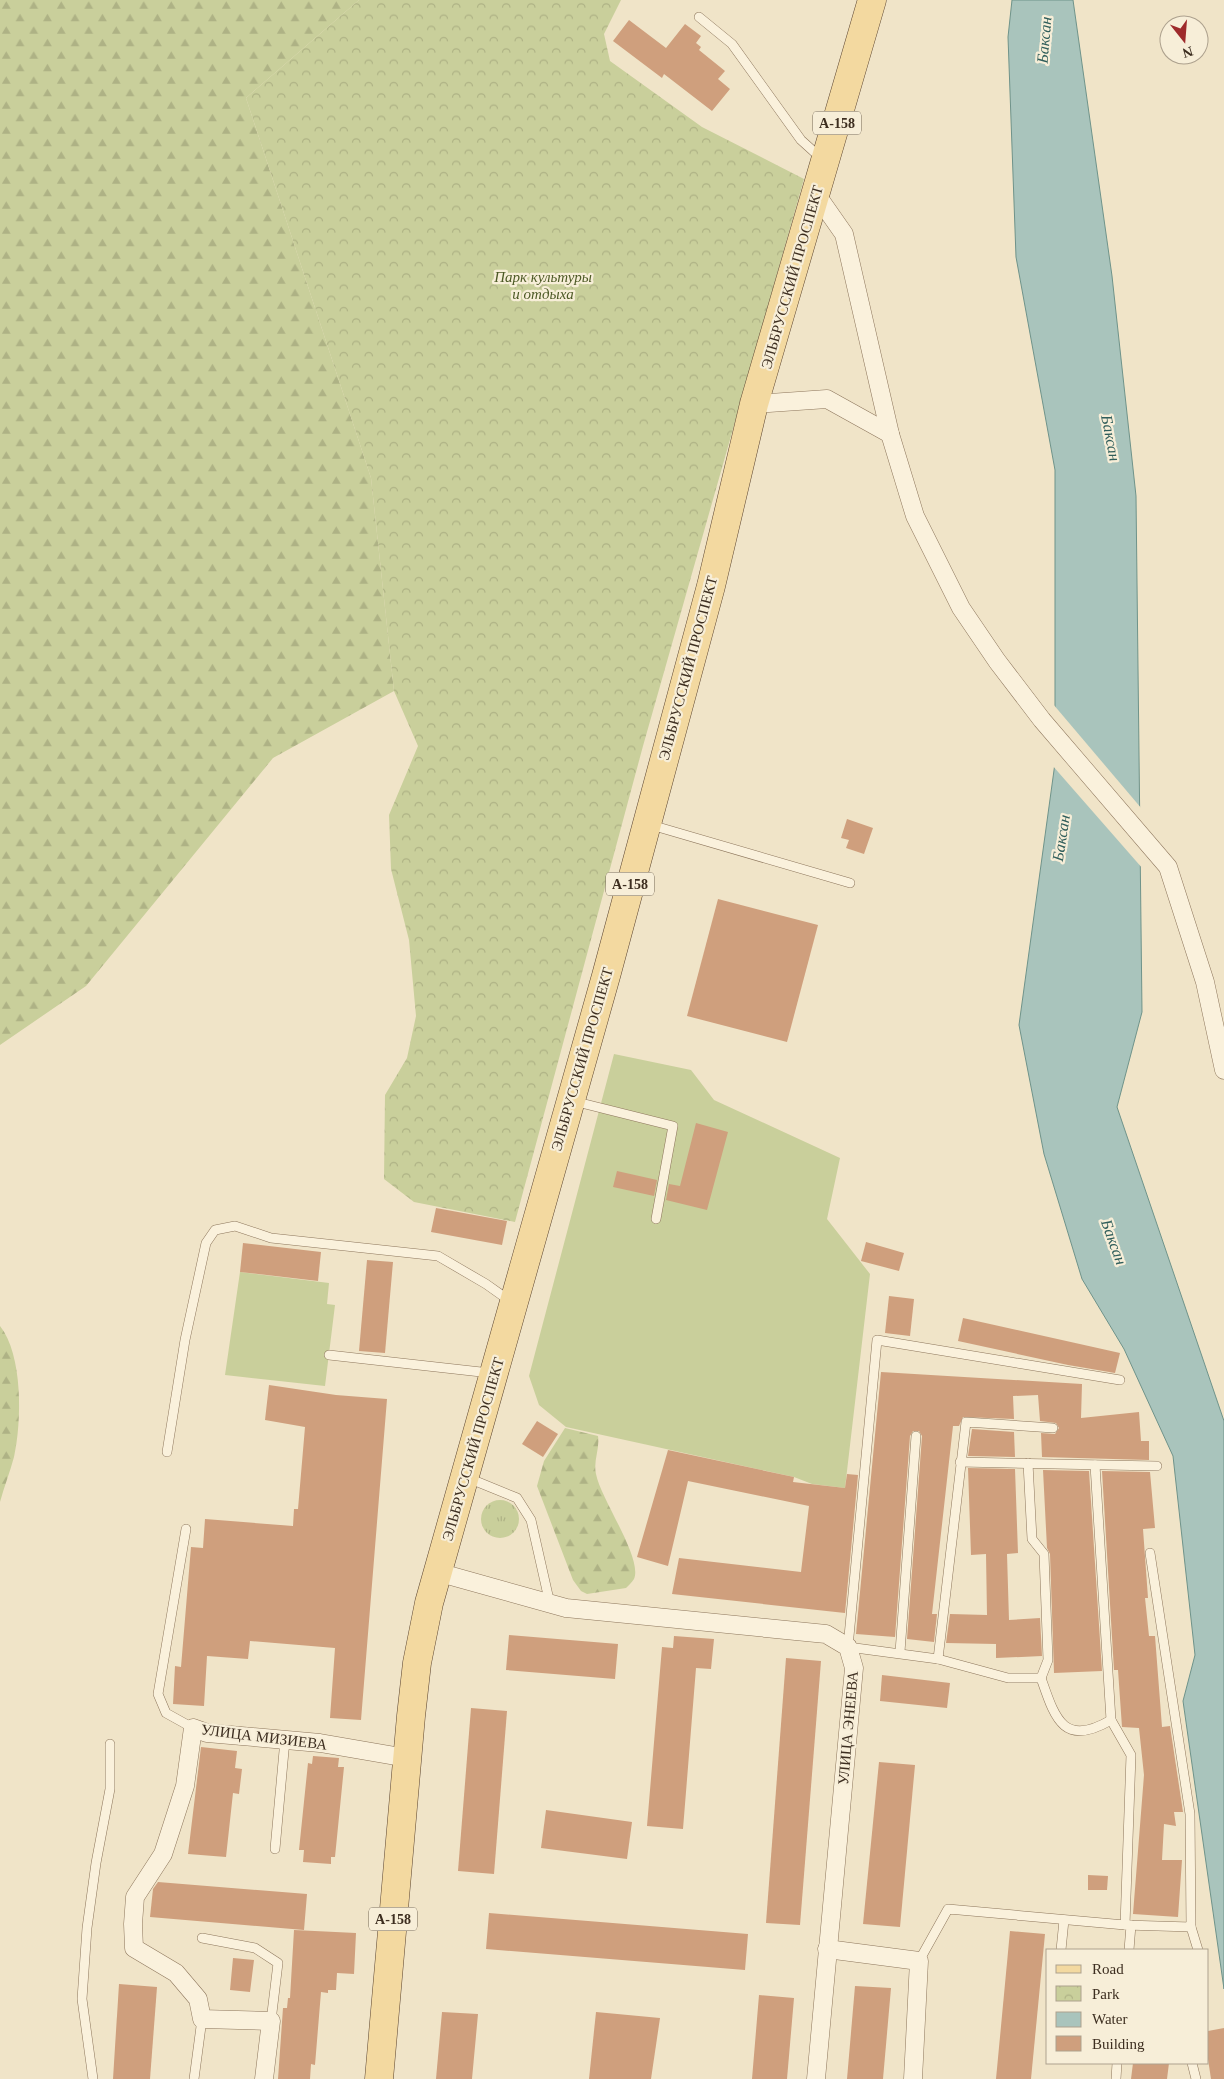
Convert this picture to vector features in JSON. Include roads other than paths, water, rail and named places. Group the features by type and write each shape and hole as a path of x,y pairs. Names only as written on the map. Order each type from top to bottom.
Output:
{"main road":[{"name":"ЭЛЬБРУССКИЙ ПРОСПЕКТ","path":"378,2079 407,1758 422,1637 437,1572 514,1304 646,824 710,586 754,404 826,163 872,0"}],"street":[{"path":"816,194 844,234 890,434 915,516 961,608 1042,720 1168,866 1205,982 1224,1070"},
{"path":"754,404 827,399 890,434"},
{"path":"437,1572 566,1608 826,1634 848,1647"},
{"name":"УЛИЦА ЭНЕЕВА","path":"816,2079 854,1668 848,1647"},
{"name":"УЛИЦА МИЗИЕВА","path":"202,2019 198,1999 176,1973 134,1948 132,1924 135,1897 164,1854 184,1786 193,1728 207,1733 320,1743 407,1758"},
{"path":"827,1949 919,1961 913,2079"},
{"path":"202,2019 271,2020 264,2079"}],"lane":[{"path":"699,17 732,44 801,140 826,163"},
{"path":"646,824 850,883"},
{"path":"570,1101 673,1126 656,1219"},
{"path":"167,1452 185,1340 206,1243 215,1230 235,1226 271,1238 438,1256 486,1284 514,1304"},
{"path":"1041,1678 1008,1678 938,1659 900,1652 848,1647 878,1340 1120,1380"},
{"path":"329,1355 494,1374"},
{"path":"938,1659 966,1422 1053,1428"},
{"path":"900,1652 916,1436"},
{"path":"960,1462 1157,1466"},
{"path":"1028,1463 1032,1539 1044,1554 1048,1660 1041,1678 1058,1721 1074,1731 1095,1730 1111,1720"},
{"path":"1094,1465 1111,1720 1131,1755 1128,1949"},
{"path":"464,1477 517,1498 531,1520 550,1604"},
{"path":"186,1529 158,1694 166,1713 193,1728"},
{"path":"1150,1553 1190,1814 1190,1927 1198,1949"},
{"path":"275,1848 285,1740"},
{"path":"93,2079 82,2000 92,1891 110,1789 110,1744"},
{"path":"919,1961 948,1909 1128,1925 1190,1927"},
{"path":"1061,1949 1064,1920"},
{"path":"202,1938 255,1948 278,1963 271,2020"},
{"path":"194,2079 202,2019"},
{"path":"1116,2079 1118,2064"},
{"path":"1192,2064 1196,2079"}],"water":[{"name":"Баксан","path":"1012,0 1073,0 1112,276 1136,496 1142,1012 1117,1107 1224,1421 1224,1989 1183,1701 1195,1655 1173,1456 1124,1349 1082,1279 1044,1154 1019,1025 1055,763 1055,470 1016,257 1008,37"}],"park label":[{"name":"Парк культуры и отдыха","path":"543,286"}]}
